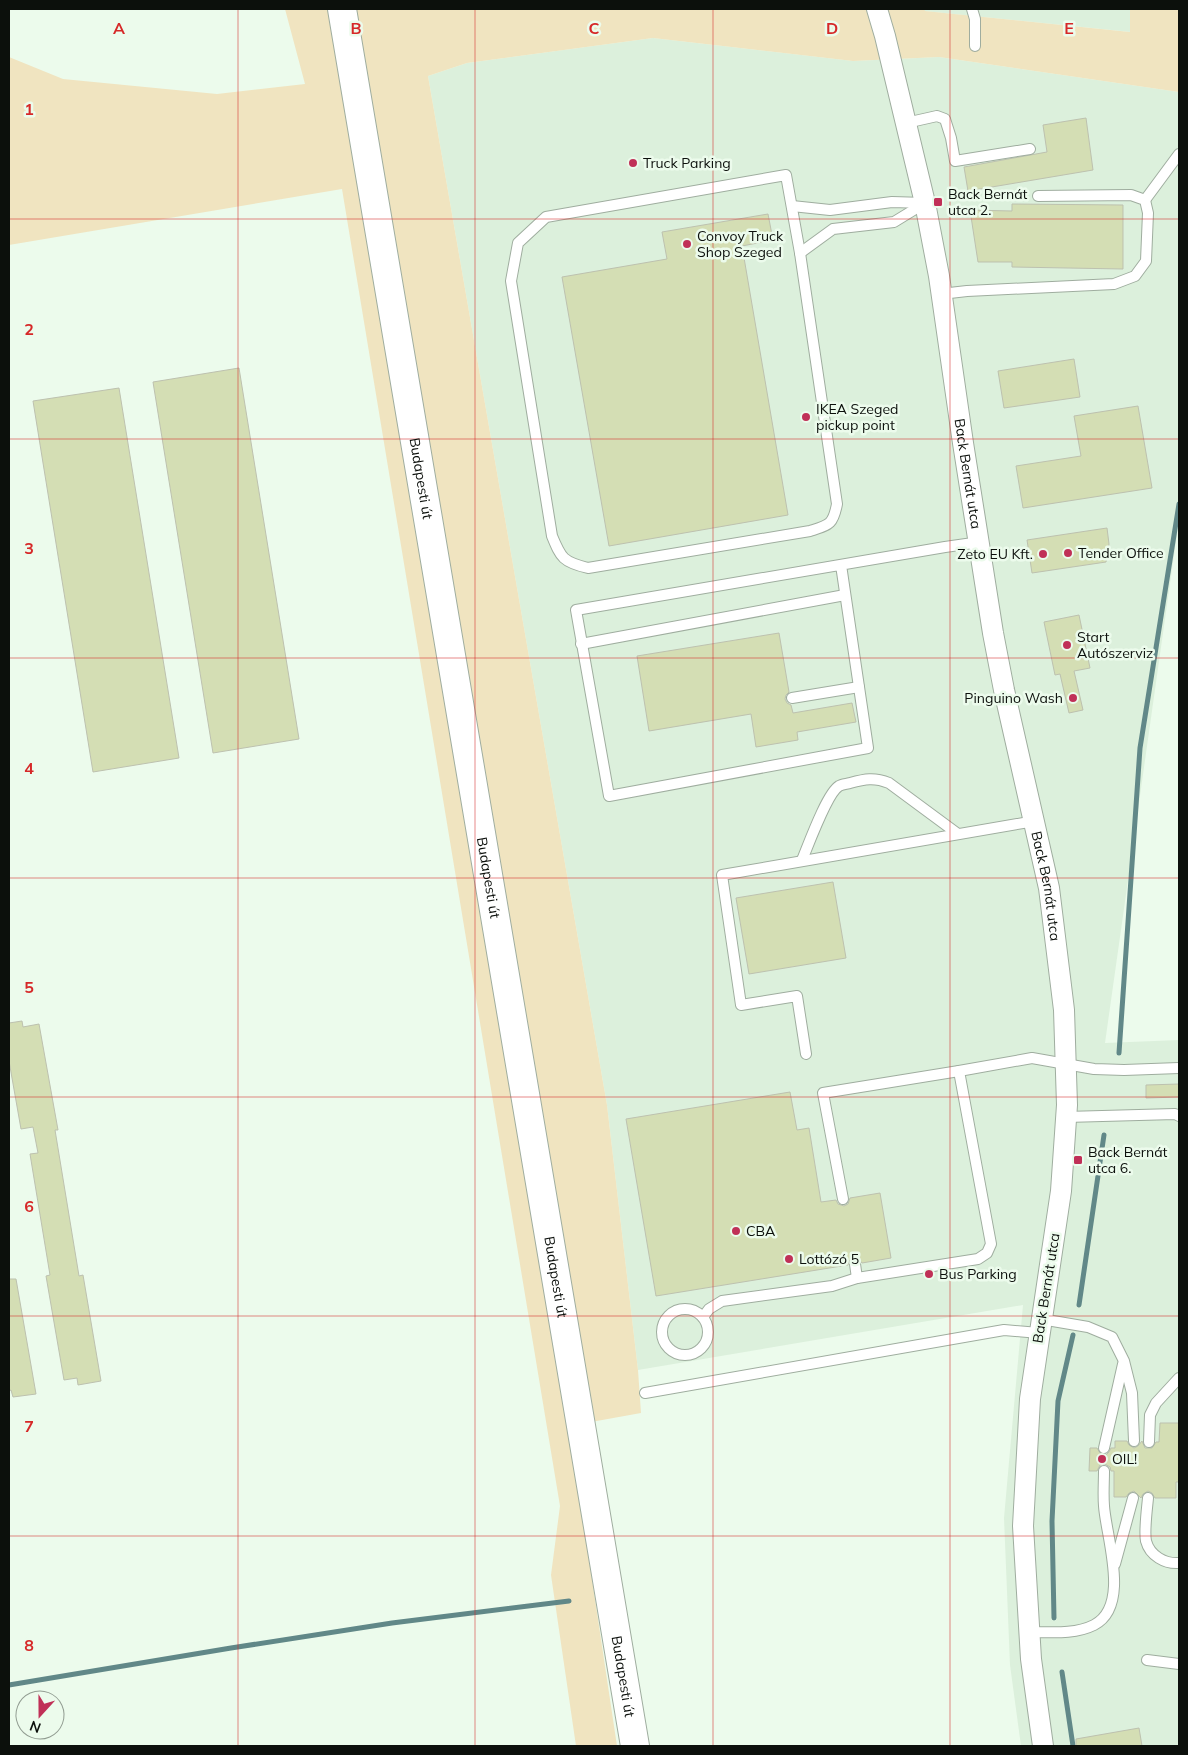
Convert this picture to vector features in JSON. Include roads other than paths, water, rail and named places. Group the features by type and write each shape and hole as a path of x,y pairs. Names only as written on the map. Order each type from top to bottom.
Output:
{"main road":[{"name":"Budapesti út","path":"342,9 635,1746"}],"street":[{"name":"Back Bernát utca","path":"877,9 925,203 942,294 993,633 1049,888 1064,1010 1067,1065 1061,1191 1030,1399 1023,1526 1031,1659 1044,1746"}],"lane":[{"path":"972,9 975,19 975,46"},
{"path":"906,123 937,116 945,120 952,138 955,161 1030,149"},
{"path":"1144,200 1179,154"},
{"path":"786,176 792,206 837,504 834,517 826,526 810,531 588,568 573,564 560,555 552,536 511,281 518,243 546,217 786,176"},
{"path":"1038,196 1131,195 1144,200"},
{"path":"942,294 967,291 1114,284 1135,276 1146,261 1148,213 1144,200"},
{"path":"792,206 830,210 892,202 925,203"},
{"path":"800,253 833,229 894,222 925,203"},
{"path":"830,210 833,229"},
{"path":"841,565 868,748 609,796 576,610 841,565 980,542"},
{"path":"581,644 845,595"},
{"path":"792,698 860,687"},
{"path":"802,860 834,791 839,786 868,778 888,783 958,834"},
{"path":"806,1054 798,996 741,1005 722,875 1034,821"},
{"path":"843,1199 823,1093 1032,1058 1094,1069 1179,1068"},
{"path":"703,1317 709,1309 722,1301 832,1286 857,1278 978,1259 987,1253 991,1244 960,1071"},
{"path":"1066,1117 1145,1114 1176,1114 1179,1116"},
{"path":"855,1264 857,1278"},
{"path":"682,1309 690,1309 703,1317 708,1331 707,1339 698,1350 691,1354 676,1353 665,1343 662,1329 669,1315 682,1309"},
{"path":"645,1393 1004,1330 1040,1326 1088,1327 1112,1338 1124,1361 1132,1393 1134,1441"},
{"path":"1104,1448 1124,1361"},
{"path":"1149,1442 1150,1415 1156,1403 1179,1378"},
{"path":"1029,1632 1075,1632 1095,1625 1110,1608 1114,1590 1114,1569 1104,1506 1104,1471"},
{"path":"1114,1569 1133,1498"},
{"path":"1148,1498 1146,1542 1158,1558 1179,1563"},
{"path":"1147,1660 1179,1664"}],"waterway":[{"path":"1119,1053 1140,748 1179,504"},
{"path":"1079,1305 1104,1135"},
{"path":"1054,1618 1052,1521 1058,1401 1073,1335"},
{"path":"9,1685 392,1623 569,1601"},
{"path":"1062,1672 1073,1746"}],"place":[{"name":"Truck Parking","path":"633,163"},
{"name":"Back Bernát utca 2.","path":"938,202"},
{"name":"Convoy Truck Shop Szeged","path":"687,244"},
{"name":"IKEA Szeged pickup point","path":"806,417"},
{"name":"Tender Office","path":"1068,553"},
{"name":"Zeto EU Kft.","path":"1043,554"},
{"name":"Start Autószerviz","path":"1067,645"},
{"name":"Pinguino Wash","path":"1073,698"},
{"name":"Back Bernát utca 6.","path":"1078,1160"},
{"name":"CBA","path":"736,1231"},
{"name":"Lottózó 5","path":"789,1259"},
{"name":"Bus Parking","path":"929,1274"},
{"name":"OIL!","path":"1102,1459"}]}
